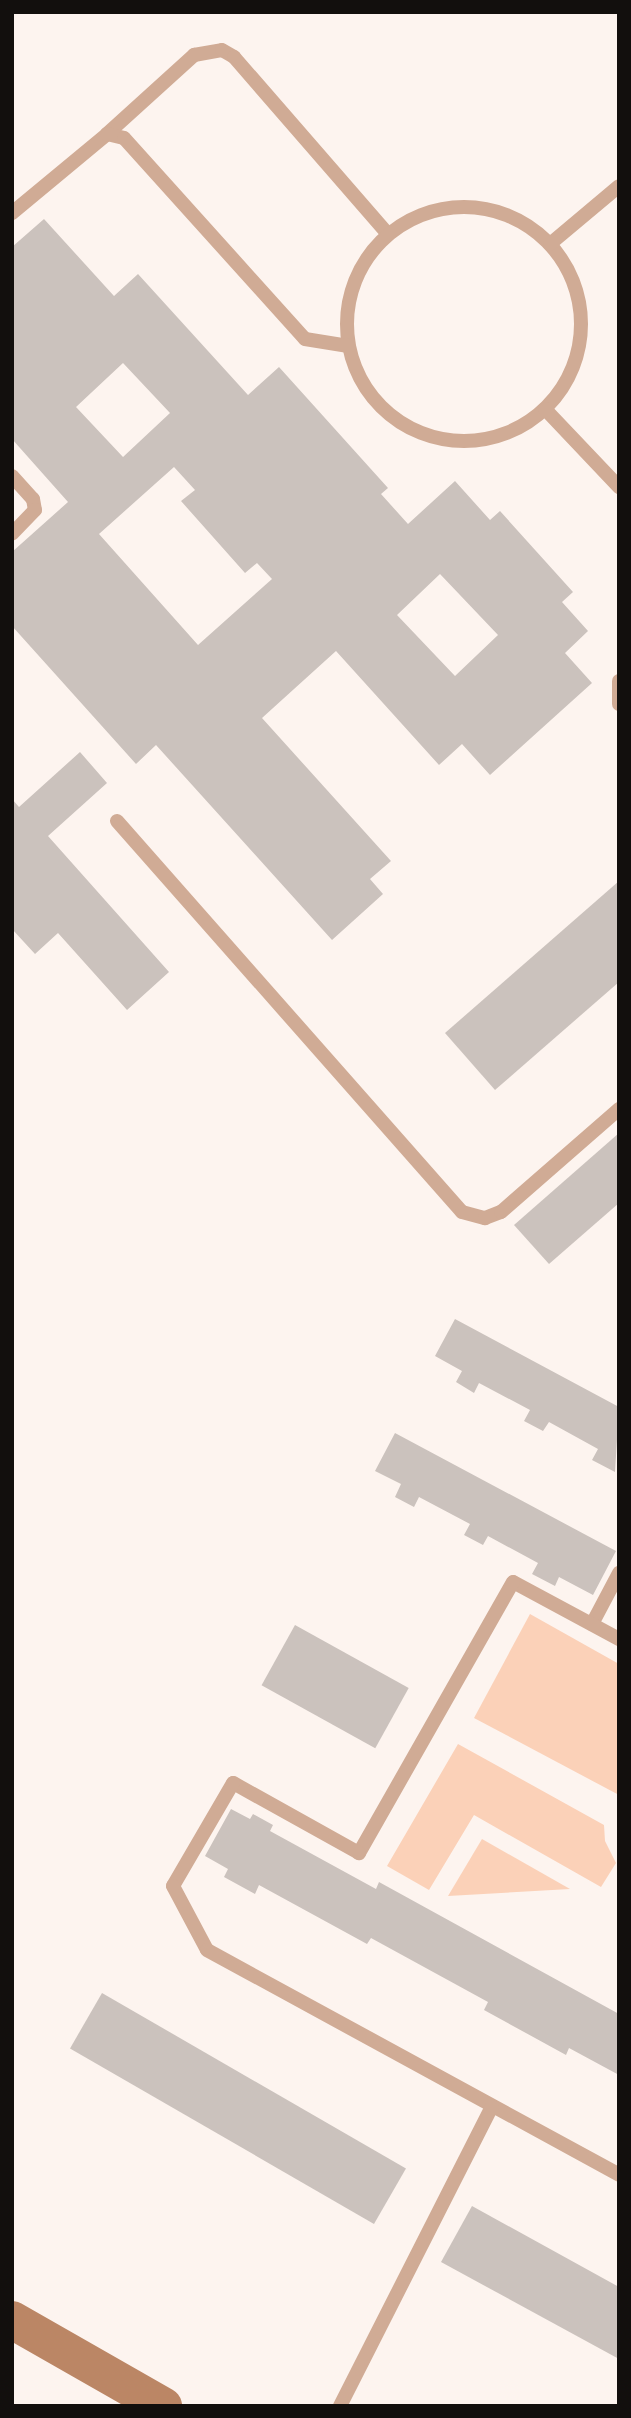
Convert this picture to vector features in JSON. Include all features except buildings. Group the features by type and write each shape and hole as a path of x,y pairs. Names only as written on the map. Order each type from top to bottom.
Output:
{"main road":[{"path":"12,2320 163,2406"}],"lane":[{"path":"12,213 107,134 194,55 222,50 234,57 388,234"},
{"path":"107,134 124,138 305,339 348,346"},
{"path":"550,244 619,186"},
{"path":"465,206 500,212 528,226 550,244 570,275 579,301 578,353 564,387 545,409 498,437 462,441 433,438 399,422 373,398 348,346 349,300 363,263 388,234 416,217 465,206"},
{"path":"545,409 619,488"},
{"path":"12,476 33,499 35,510 12,534"},
{"path":"619,681 619,704"},
{"path":"117,821 461,1212 485,1219 501,1212 619,1109"},
{"path":"592,1624 619,1573"},
{"path":"619,1639 513,1582 359,1853 233,1783 173,1886 207,1950 619,2175"},
{"path":"340,2406 492,2106"}],"shaded area":[{"path":"530,1614 619,1664 619,1795 474,1718"},
{"path":"458,1744 604,1825 605,1841 616,1863 601,1887 474,1815 429,1890 387,1866"},
{"path":"482,1839 570,1889 448,1896"}]}
